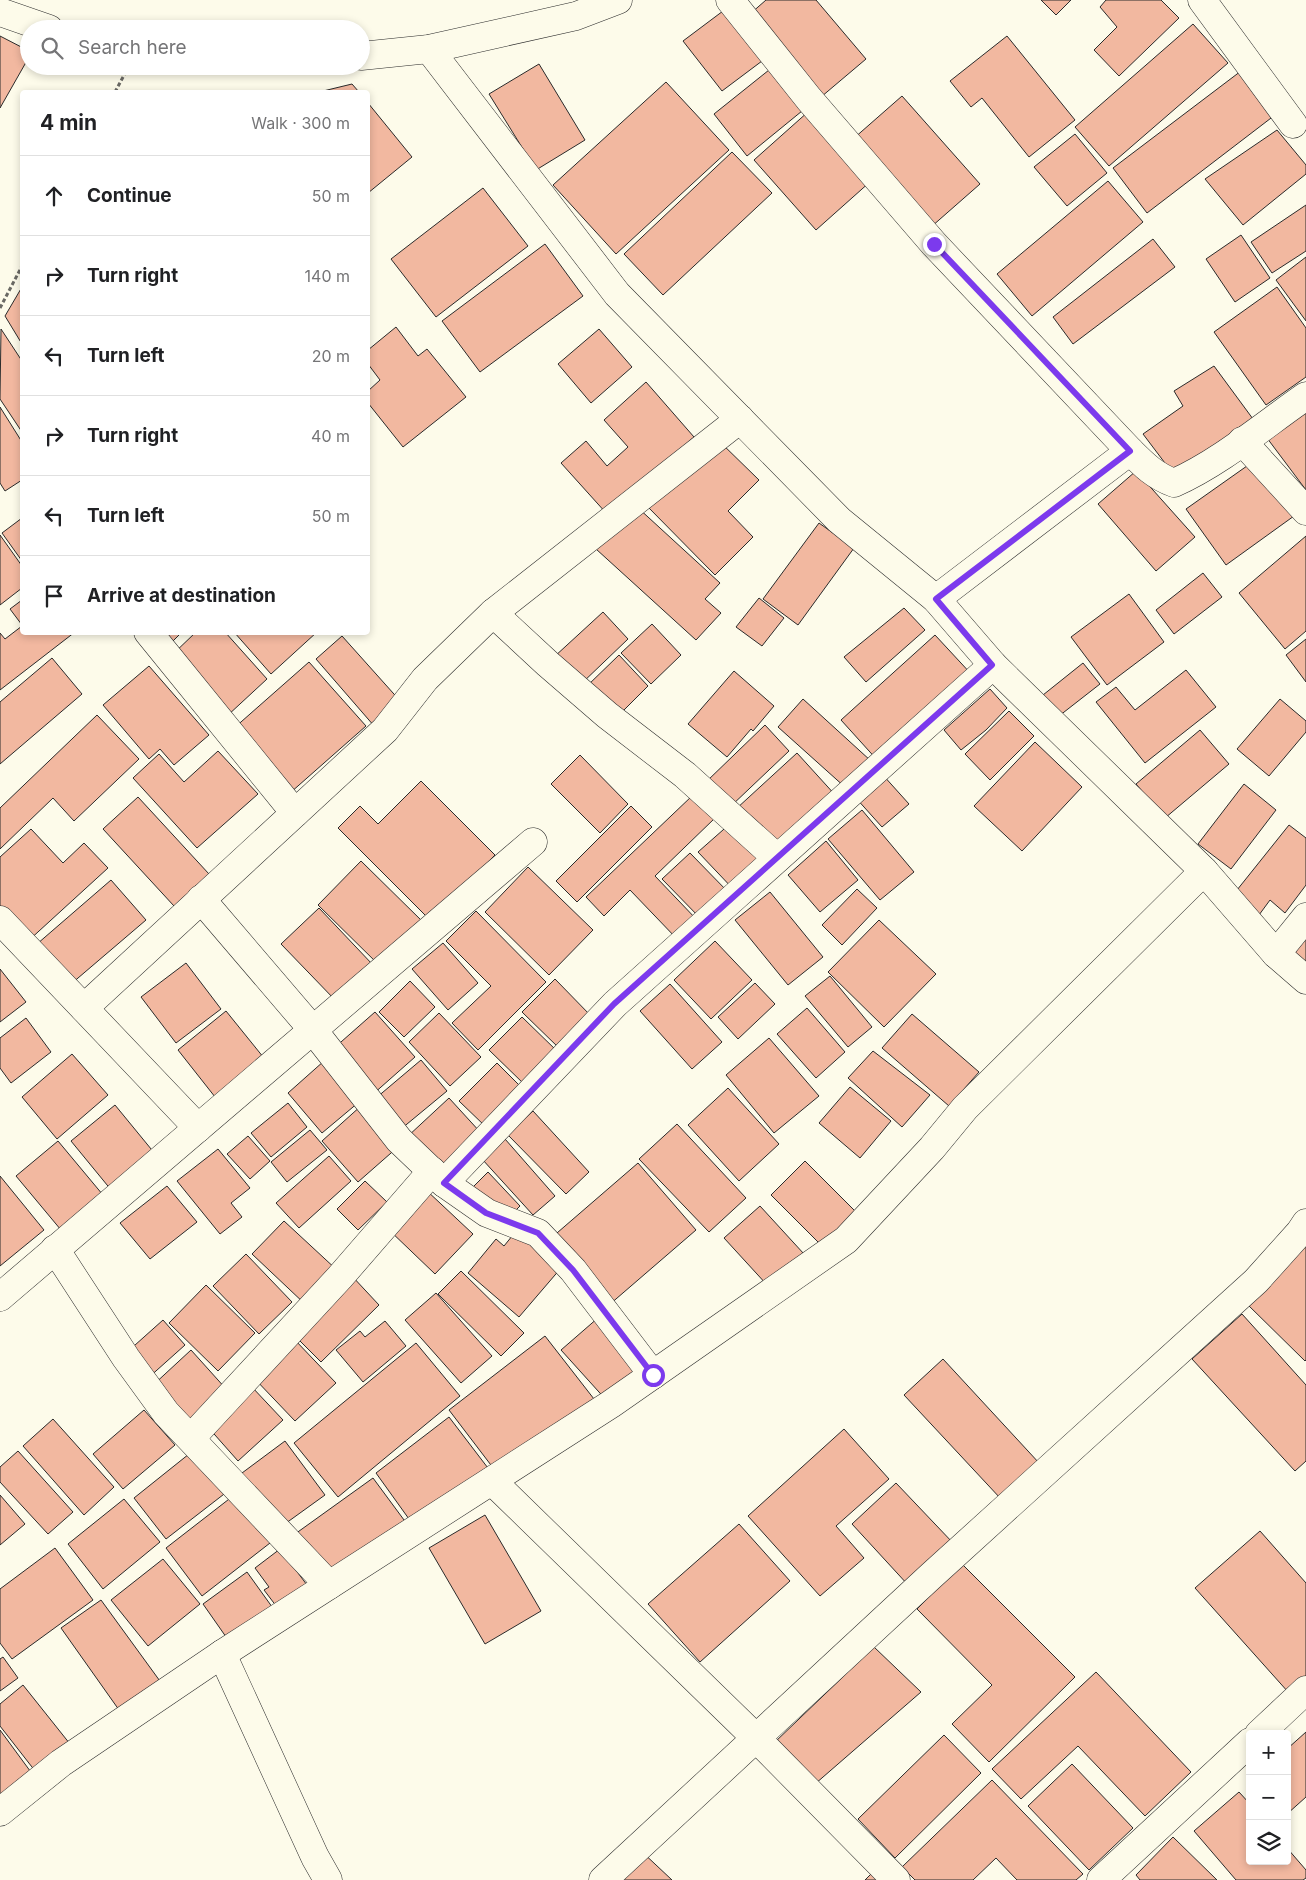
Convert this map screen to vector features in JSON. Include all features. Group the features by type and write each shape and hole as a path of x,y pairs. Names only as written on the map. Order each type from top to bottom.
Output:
{"street":[{"path":"370,55 429,49 576,16 618,0"},
{"path":"730,0 809,99 934,244 1150,472 1174,482 1192,475 1306,396"},
{"path":"1202,0 1293,124"},
{"path":"0,12 23,20"},
{"path":"429,49 617,294 839,520 936,599 992,665 1204,871 1276,954 1306,980"},
{"path":"84,1008 385,730 425,679 493,613 740,419"},
{"path":"1242,441 1306,511"},
{"path":"936,599 1130,451"},
{"path":"493,613 607,715 685,774 777,858"},
{"path":"150,635 295,813"},
{"path":"191,1438 340,1278 438,1177 614,1004 992,665"},
{"path":"0,1297 533,842"},
{"path":"0,1812 61,1764 222,1654 653,1375 846,1240 932,1148 965,1108 1204,871"},
{"path":"201,899 312,1030 399,1140 438,1177 486,1213 538,1233 573,1270 653,1375"},
{"path":"1276,954 1306,917"},
{"path":"0,920 198,1128"},
{"path":"603,1880 1256,1281 1306,1223"},
{"path":"56,1250 132,1366 166,1412 329,1585"},
{"path":"492,1480 756,1738 896,1880"},
{"path":"222,1654 315,1857 328,1880"},
{"path":"1263,1730 1306,1690"},
{"path":"1101,1880 1246,1746"}],"path":[{"path":"116,90 124,75"},
{"path":"0,308 20,270"}],"building":[{"path":"766,0 816,0 866,59 821,97 750,14"},
{"path":"1041,0 1071,0 1056,15"},
{"path":"1106,0 1161,0 1179,18 1119,76 1094,50 1117,27 1100,7"},
{"path":"723,11 762,61 722,91 683,41"},
{"path":"1193,24 1228,63 1109,166 1075,127"},
{"path":"0,36 20,46 20,73 0,108"},
{"path":"1007,36 1075,120 1029,157 982,98 971,107 950,81"},
{"path":"539,64 585,140 536,170 489,94"},
{"path":"769,70 802,111 747,156 714,114"},
{"path":"1241,71 1275,115 1147,213 1113,168"},
{"path":"666,82 729,150 616,254 553,185"},
{"path":"352,84 357,90 327,90"},
{"path":"902,96 980,184 931,227 853,139"},
{"path":"370,105 412,157 370,191"},
{"path":"809,111 871,181 816,230 754,160"},
{"path":"1277,130 1306,165 1306,174 1243,225 1205,179"},
{"path":"1075,134 1107,173 1067,206 1034,167"},
{"path":"732,152 772,193 663,295 624,254"},
{"path":"1108,181 1143,222 1032,316 997,274"},
{"path":"483,188 528,246 436,317 391,259"},
{"path":"1306,205 1306,251 1272,273 1251,242"},
{"path":"1241,235 1270,278 1235,302 1206,259"},
{"path":"1153,239 1175,267 1073,344 1053,317"},
{"path":"545,244 583,296 480,372 442,321"},
{"path":"1306,257 1306,321 1276,280"},
{"path":"1277,287 1306,328 1306,377 1266,405 1214,332"},
{"path":"20,290 20,341 5,316"},
{"path":"396,327 418,356 427,349 466,397 403,447 370,406 370,389 380,380 370,367 370,348"},
{"path":"1,329 20,358 20,429 0,399"},
{"path":"599,329 632,367 591,403 558,364"},
{"path":"1214,366 1253,419 1174,475 1143,434 1183,406 1174,391"},
{"path":"646,382 694,437 607,514 561,463 586,441 607,466 628,447 604,420"},
{"path":"0,407 20,439 20,481 5,491 0,483"},
{"path":"1306,408 1306,490 1267,438"},
{"path":"717,439 759,480 728,511 753,537 715,575 648,507"},
{"path":"1254,461 1294,516 1226,565 1186,509"},
{"path":"1136,471 1195,537 1156,571 1098,504"},
{"path":"636,506 720,583 705,599 721,613 696,640 596,549"},
{"path":"20,520 20,558 2,533"},
{"path":"819,523 854,548 798,625 763,599"},
{"path":"0,535 20,563 20,590 0,605"},
{"path":"1306,536 1306,631 1285,649 1239,593"},
{"path":"1203,573 1222,597 1174,634 1156,610"},
{"path":"1129,594 1164,642 1107,685 1071,637"},
{"path":"759,598 784,618 762,646 736,627"},
{"path":"20,602 20,622 10,609"},
{"path":"904,608 925,630 866,682 844,657"},
{"path":"603,612 628,639 580,685 554,657"},
{"path":"652,624 681,655 651,684 621,653"},
{"path":"20,628 20,635 71,635 0,690 0,633 5,639"},
{"path":"162,635 179,635 170,644"},
{"path":"193,635 228,635 267,679 227,716 172,655"},
{"path":"237,635 314,635 271,674"},
{"path":"935,635 973,676 879,762 841,720"},
{"path":"342,636 402,703 375,727 316,659"},
{"path":"1306,639 1306,682 1286,655"},
{"path":"619,655 648,686 616,718 586,687"},
{"path":"52,658 82,694 0,764 0,702"},
{"path":"309,662 366,726 290,793 233,729"},
{"path":"1083,663 1100,684 1059,716 1043,695"},
{"path":"149,666 209,735 174,765 160,749 149,759 103,705"},
{"path":"1186,670 1216,707 1145,763 1096,702 1116,687 1135,710"},
{"path":"734,671 774,706 727,757 688,724"},
{"path":"990,689 1007,708 986,730 961,750 944,730"},
{"path":"803,699 871,761 846,788 778,727"},
{"path":"1280,699 1306,721 1306,732 1269,776 1237,749"},
{"path":"1009,711 1034,736 990,780 965,754"},
{"path":"97,715 139,759 74,821 53,798 0,849 0,808"},
{"path":"765,725 789,751 730,807 706,782"},
{"path":"1200,730 1229,764 1165,818 1136,784"},
{"path":"1035,742 1082,787 1022,851 974,806"},
{"path":"218,751 258,794 197,848 133,778 159,754 184,782"},
{"path":"797,753 837,797 777,853 736,809"},
{"path":"580,755 628,804 600,833 551,784"},
{"path":"882,774 909,804 882,827 855,797"},
{"path":"421,781 495,855 430,920 338,828 360,806 378,824"},
{"path":"1244,784 1276,810 1231,869 1198,844"},
{"path":"693,795 715,818 655,876 698,921 678,940 630,890 604,916 586,897"},
{"path":"138,797 209,874 174,906 103,829"},
{"path":"631,806 652,827 577,902 556,881"},
{"path":"862,810 914,872 880,900 828,839"},
{"path":"732,822 769,862 736,892 698,852"},
{"path":"1289,825 1306,838 1306,885 1285,913 1270,900 1259,915 1233,895"},
{"path":"31,829 63,863 84,843 108,868 27,942 0,912 0,857"},
{"path":"826,841 858,880 820,912 788,875"},
{"path":"690,853 730,894 703,921 662,879"},
{"path":"361,861 423,922 380,966 318,905"},
{"path":"528,867 593,930 549,975 485,912"},
{"path":"111,880 146,920 71,984 37,944"},
{"path":"857,889 877,908 842,945 822,925"},
{"path":"770,892 823,957 788,985 735,920"},
{"path":"319,908 373,965 336,1001 281,944"},
{"path":"476,911 546,982 478,1050 452,1023 491,986 446,941"},
{"path":"879,920 936,974 884,1027 828,972"},
{"path":"1306,921 1306,967 1283,950"},
{"path":"715,941 752,980 711,1019 674,980"},
{"path":"443,943 478,983 448,1010 412,969"},
{"path":"186,963 221,1009 176,1043 141,997"},
{"path":"0,969 26,1002 0,1022"},
{"path":"830,976 872,1027 848,1047 805,996"},
{"path":"555,979 592,1017 560,1049 522,1012"},
{"path":"410,981 435,1007 404,1037 379,1012"},
{"path":"755,983 775,1004 738,1039 718,1017"},
{"path":"670,984 722,1042 692,1069 640,1011"},
{"path":"807,1008 845,1052 816,1078 777,1034"},
{"path":"226,1011 268,1063 219,1102 178,1050"},
{"path":"375,1012 415,1057 372,1095 333,1049"},
{"path":"439,1013 481,1057 450,1086 409,1042"},
{"path":"912,1014 979,1072 949,1106 882,1048"},
{"path":"522,1017 558,1052 525,1085 489,1050"},
{"path":"26,1018 51,1052 11,1083 0,1068 0,1038"},
{"path":"769,1038 819,1096 774,1133 726,1075"},
{"path":"873,1051 930,1095 902,1127 848,1078"},
{"path":"72,1054 108,1095 57,1139 22,1097"},
{"path":"421,1060 447,1091 401,1129 376,1098"},
{"path":"324,1061 359,1102 322,1133 288,1093"},
{"path":"497,1063 523,1089 486,1127 459,1101"},
{"path":"850,1087 891,1121 860,1158 819,1123"},
{"path":"728,1088 779,1144 739,1181 688,1125"},
{"path":"449,1098 481,1133 439,1172 407,1137"},
{"path":"288,1103 307,1127 271,1157 251,1133"},
{"path":"115,1105 156,1155 112,1191 71,1141"},
{"path":"362,1105 399,1146 358,1182 322,1141"},
{"path":"533,1111 589,1172 566,1194 507,1134"},
{"path":"677,1124 746,1198 709,1232 639,1159"},
{"path":"310,1130 327,1150 287,1182 271,1162"},
{"path":"248,1136 270,1161 250,1179 227,1154"},
{"path":"505,1139 555,1196 533,1215 482,1159"},
{"path":"58,1141 108,1201 66,1236 16,1176"},
{"path":"218,1149 250,1188 231,1203 242,1217 220,1234 177,1181"},
{"path":"329,1156 351,1181 299,1228 276,1203"},
{"path":"805,1161 860,1216 826,1250 771,1195"},
{"path":"638,1163 696,1230 609,1305 550,1239"},
{"path":"488,1172 520,1206 508,1218 473,1187"},
{"path":"0,1176 44,1230 0,1266"},
{"path":"365,1181 387,1202 358,1230 337,1209"},
{"path":"167,1186 197,1222 150,1259 120,1223"},
{"path":"425,1189 473,1234 435,1274 387,1228"},
{"path":"760,1206 804,1254 768,1286 724,1238"},
{"path":"284,1221 338,1271 306,1305 252,1254"},
{"path":"517,1230 561,1268 519,1317 468,1273 496,1239 504,1246"},
{"path":"1306,1242 1306,1360 1305,1361 1246,1303"},
{"path":"246,1254 292,1302 259,1334 213,1286"},
{"path":"461,1271 524,1333 501,1356 438,1294"},
{"path":"351,1275 379,1305 321,1362 292,1333"},
{"path":"206,1285 255,1333 218,1371 169,1323"},
{"path":"436,1293 492,1356 461,1383 405,1320"},
{"path":"1242,1314 1306,1385 1306,1461 1295,1471 1192,1359"},
{"path":"599,1317 645,1368 608,1402 561,1350"},
{"path":"163,1320 185,1345 147,1379 125,1354"},
{"path":"385,1321 406,1346 363,1382 336,1350 360,1331 365,1337"},
{"path":"545,1336 594,1399 497,1473 449,1410"},
{"path":"294,1339 336,1383 295,1421 253,1377"},
{"path":"416,1343 460,1396 338,1497 294,1443"},
{"path":"191,1350 227,1390 186,1426 151,1387"},
{"path":"943,1359 1040,1464 1001,1499 904,1395"},
{"path":"251,1386 283,1420 238,1461 207,1426"},
{"path":"144,1410 175,1445 123,1489 93,1454"},
{"path":"449,1417 491,1472 414,1526 376,1473"},
{"path":"53,1419 114,1487 84,1515 23,1446"},
{"path":"844,1429 889,1479 836,1526 864,1558 820,1596 748,1516"},
{"path":"285,1441 325,1495 282,1526 242,1473"},
{"path":"18,1451 73,1512 48,1534 0,1482 0,1467"},
{"path":"189,1454 228,1491 166,1539 134,1498"},
{"path":"373,1478 407,1524 329,1581 295,1534"},
{"path":"896,1483 954,1544 909,1586 852,1524"},
{"path":"0,1495 25,1524 0,1545"},
{"path":"233,1496 270,1543 202,1596 166,1548"},
{"path":"124,1499 160,1542 103,1589 68,1544"},
{"path":"485,1515 541,1611 485,1644 429,1548"},
{"path":"739,1524 790,1581 700,1662 648,1604"},
{"path":"1260,1531 1306,1583 1306,1678 1289,1693 1195,1588"},
{"path":"55,1548 93,1600 12,1659 0,1643 0,1589"},
{"path":"280,1549 310,1589 280,1611 264,1590 269,1587 255,1568"},
{"path":"163,1559 200,1604 148,1646 111,1600"},
{"path":"962,1564 1075,1677 989,1762 952,1724 992,1685 917,1609"},
{"path":"247,1572 275,1611 231,1644 203,1604"},
{"path":"101,1600 165,1688 124,1717 61,1628"},
{"path":"874,1647 921,1692 815,1784 774,1743"},
{"path":"3,1657 18,1678 0,1691 0,1659"},
{"path":"1096,1672 1191,1772 1145,1816 1078,1746 1021,1799 992,1769"},
{"path":"23,1685 74,1749 39,1776 0,1726 0,1704"},
{"path":"0,1730 36,1779 0,1805"},
{"path":"1306,1732 1306,1797 1291,1810 1291,1775 1291,1745"},
{"path":"944,1735 981,1773 895,1858 858,1819"},
{"path":"1072,1764 1133,1828 1089,1870 1028,1806"},
{"path":"992,1780 1083,1874 1076,1880 1017,1880 996,1858 973,1880 915,1880 902,1867"},
{"path":"1239,1792 1246,1800 1246,1865 1291,1865 1291,1853 1306,1870 1306,1878 1303,1880 1236,1880 1194,1831"},
{"path":"1173,1837 1217,1880 1140,1880 1136,1875"},
{"path":"639,1849 672,1880 611,1880"},
{"path":"871,1874 878,1880 865,1880"}],"route":[{"path":"653,1375 573,1270 538,1233 486,1213 444,1183 614,1004 992,665 936,599 1130,451 934,244"}]}
